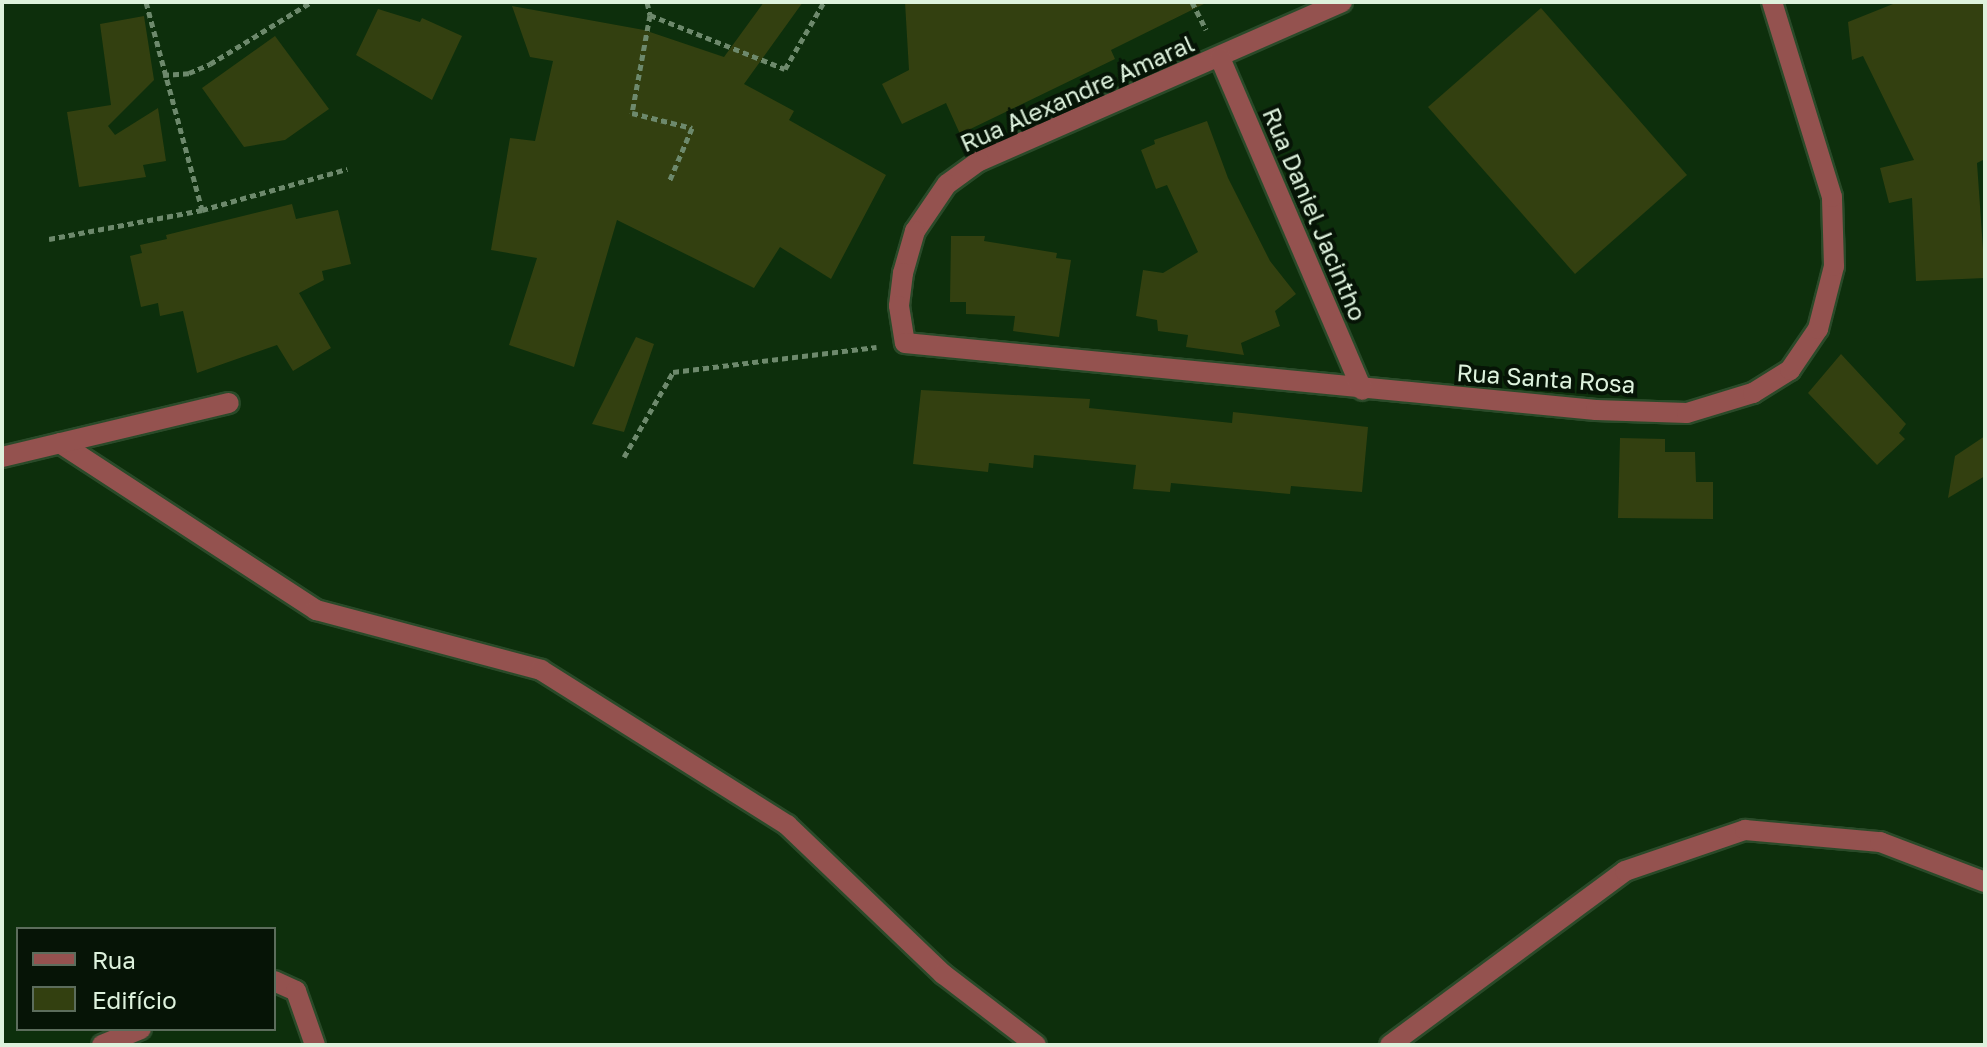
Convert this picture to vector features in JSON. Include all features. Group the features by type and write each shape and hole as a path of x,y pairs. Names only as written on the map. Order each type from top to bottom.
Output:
{"street":[{"name":"Rua Alexandre Amaral","path":"905,343 899,306 903,273 915,231 947,184 979,161 1342,2"},
{"name":"Rua Santa Rosa","path":"905,343 1362,390 1687,413 1753,393 1790,370 1818,329 1834,266 1832,197 1772,2"},
{"name":"Rua Daniel Jacintho","path":"1220,58 1362,390"},
{"path":"2,457 229,403"},
{"path":"60,443 316,610 541,670 787,825 943,974 1036,1045"},
{"path":"1390,1045 1625,871 1745,830 1880,842 1985,882"},
{"path":"276,982 296,991 315,1045"},
{"path":"102,1045 136,1031"}],"path":[{"path":"146,2 163,75 202,210"},
{"path":"163,75 210,64 311,2"},
{"path":"647,2 650,15 632,113 692,128 669,182"},
{"path":"650,15 785,69 824,2"},
{"path":"49,239 202,210 347,169"},
{"path":"624,457 673,372 905,343"}],"building":[{"path":"764,2 803,2 744,84 794,111 789,120 886,175 831,279 780,247 754,288 617,220 574,367 509,345 537,258 491,250 510,138 535,141 553,61 530,57 512,6 644,30 724,57"},
{"path":"905,2 1208,2 1111,50 1115,59 960,134 946,103 902,124 882,84 909,70"},
{"path":"1898,2 1985,2 1985,159 1977,163 1985,278 1916,281 1912,198 1889,203 1880,168 1914,160 1863,56 1852,60 1848,22"},
{"path":"1541,8 1687,175 1575,274 1428,107"},
{"path":"378,9 420,22 422,18 462,36 432,100 356,55"},
{"path":"144,16 154,80 108,126 115,135 158,108 166,161 143,165 146,177 79,187 67,112 111,105 100,24"},
{"path":"275,36 329,109 285,140 244,147 202,88"},
{"path":"1207,121 1228,178 1270,261 1296,294 1275,311 1280,326 1241,343 1244,355 1186,347 1188,335 1158,331 1157,320 1136,316 1143,270 1163,273 1198,252 1167,185 1156,189 1141,150 1155,144 1154,140"},
{"path":"292,204 296,219 338,210 351,264 322,271 324,280 299,293 331,348 293,371 277,345 197,373 183,311 160,316 158,303 141,307 130,256 142,253 140,245 167,239 166,235"},
{"path":"951,236 985,236 984,241 1057,253 1056,258 1071,260 1059,337 1013,331 1015,316 966,314 966,302 950,302"},
{"path":"636,337 654,344 624,432 592,424"},
{"path":"1841,354 1906,424 1899,433 1905,439 1877,465 1808,393"},
{"path":"921,390 1090,399 1089,408 1232,423 1233,412 1368,427 1362,492 1291,486 1290,494 1171,483 1170,492 1133,489 1136,465 1034,455 1033,468 989,463 988,472 913,464"},
{"path":"1985,436 1985,476 1948,498 1955,456"},
{"path":"1620,438 1665,439 1665,452 1695,452 1696,482 1713,482 1713,519 1618,518"}]}
